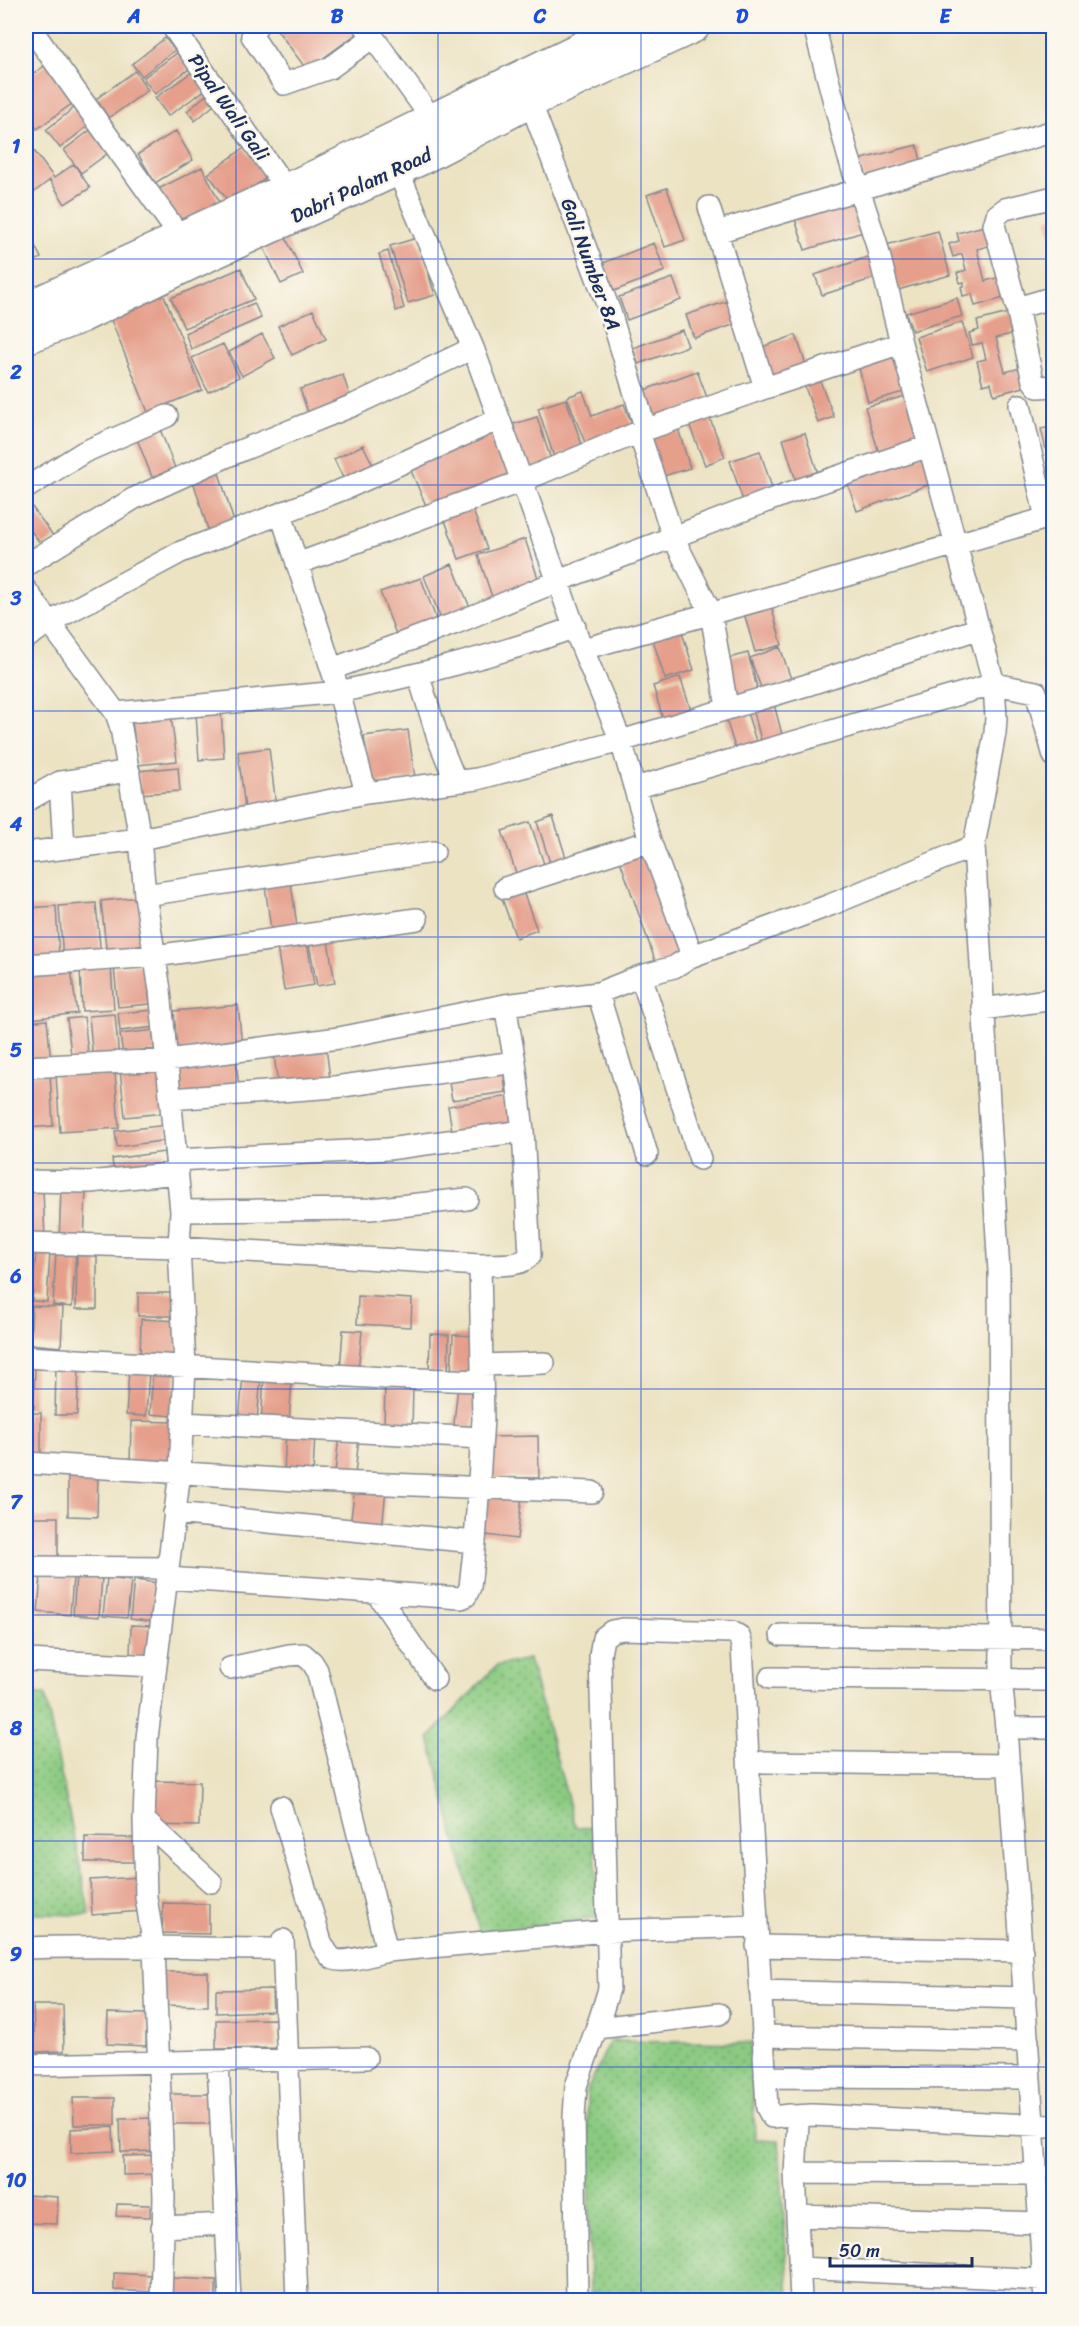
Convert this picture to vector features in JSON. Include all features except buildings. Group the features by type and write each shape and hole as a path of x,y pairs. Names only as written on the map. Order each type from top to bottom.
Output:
{"main road":[{"name":"Dabri Palam Road","path":"26,338 81,316 194,261 441,131 628,26"},
{"name":"Dabri Palam Road","path":"441,131 530,101 693,26"},
{"name":"Dabri Palam Road","path":"26,309 287,190 391,156"}],"street":[{"path":"29,26 181,238"},
{"name":"Pipal Wali Gali","path":"171,26 287,190"},
{"path":"257,26 252,36 284,84 330,68 369,31 441,131"},
{"path":"799,2268 1045,2290 1037,2174 1043,2127 1030,2078 1001,1679 999,1272 974,846 995,733 994,684 928,446 876,242 858,190 814,26"},
{"name":"Gali Number 8A","path":"530,101 610,312 673,537 711,613 727,707"},
{"path":"717,232 1053,131"},
{"path":"391,156 473,348 583,649 621,741 650,841 689,947 690,957"},
{"path":"1053,197 1005,209 997,215 994,225 1017,308 1033,381 1038,387 1053,386"},
{"path":"709,207 765,388"},
{"path":"1017,308 1053,297"},
{"path":"297,564 522,481 642,431 901,343"},
{"path":"26,565 133,499 230,455 354,405 473,348"},
{"path":"583,649 1050,517 1020,405"},
{"path":"26,488 84,452 167,416"},
{"path":"26,638 50,622 181,552 349,487 499,419"},
{"path":"332,669 786,494 928,446"},
{"path":"281,514 332,669 366,793"},
{"path":"26,590 116,713 121,728 140,839 145,895 155,956 181,1211 179,1247 185,1366 180,1472 147,1738 144,1820 146,1897 154,1948 164,2198 160,2301"},
{"path":"116,713 339,692 418,674 518,647 575,627"},
{"path":"34,852 140,839 366,793 477,779 621,741 727,707 807,685 977,629"},
{"path":"418,674 438,738 456,782"},
{"path":"635,788 994,684 1036,692 1053,756"},
{"path":"26,801 60,782 129,771"},
{"path":"60,782 64,848"},
{"path":"505,888 650,841"},
{"path":"26,1067 167,1060 339,1038 505,1005 598,993 641,976 674,967 690,957 830,905 974,846"},
{"path":"145,895 434,852"},
{"path":"26,964 155,956 417,919"},
{"path":"641,976 700,1159"},
{"path":"598,993 647,1154"},
{"path":"983,1009 1053,999"},
{"path":"26,1244 179,1247 480,1265 527,1260 531,1255 523,1131 515,1062 505,1005"},
{"path":"170,1099 335,1086 515,1062"},
{"path":"26,1181 90,1182 177,1167 388,1149 523,1131"},
{"path":"181,1211 370,1209 467,1198"},
{"path":"26,1567 168,1573 376,1592 461,1598 466,1596 470,1587 475,1542 482,1438 480,1265"},
{"path":"26,1357 385,1378 482,1373 544,1363"},
{"path":"182,1423 482,1438"},
{"path":"26,1463 310,1481 592,1492"},
{"path":"174,1513 475,1542"},
{"path":"376,1592 435,1679"},
{"path":"577,2301 574,2117 576,2086 609,1989 600,1655 603,1638 612,1631 622,1629 732,1632 739,1636 742,1646 762,2036 769,2114 777,2118 812,2115 1043,2127"},
{"path":"781,1635 1053,1639"},
{"path":"230,1668 303,1654 317,1670 387,1951"},
{"path":"26,1660 156,1666"},
{"path":"770,1678 1053,1680"},
{"path":"1006,1728 1053,1728"},
{"path":"763,1762 1009,1765"},
{"path":"281,1807 321,1942 332,1959 341,1961 387,1951 606,1931 757,1936 1022,1951"},
{"path":"144,1820 211,1882"},
{"path":"26,1948 105,1945 154,1948 283,1944 297,2301"},
{"path":"760,1991 1025,1998"},
{"path":"597,2028 719,2014"},
{"path":"762,2036 1028,2041"},
{"path":"26,2065 366,2058"},
{"path":"218,2062 230,2301"},
{"path":"765,2077 1030,2078"},
{"path":"794,2116 798,2123 795,2173 801,2301"},
{"path":"795,2173 1037,2174"},
{"path":"798,2216 1040,2223"},
{"path":"162,2227 226,2224"}],"green space":[{"path":"529,1659 576,1828 594,1827 598,1917 480,1934 429,1738 496,1666"},
{"path":"26,1694 45,1695 90,1915 26,1914"},
{"path":"610,2041 751,2043 755,2139 779,2140 789,2300 590,2293 587,2091"}]}
